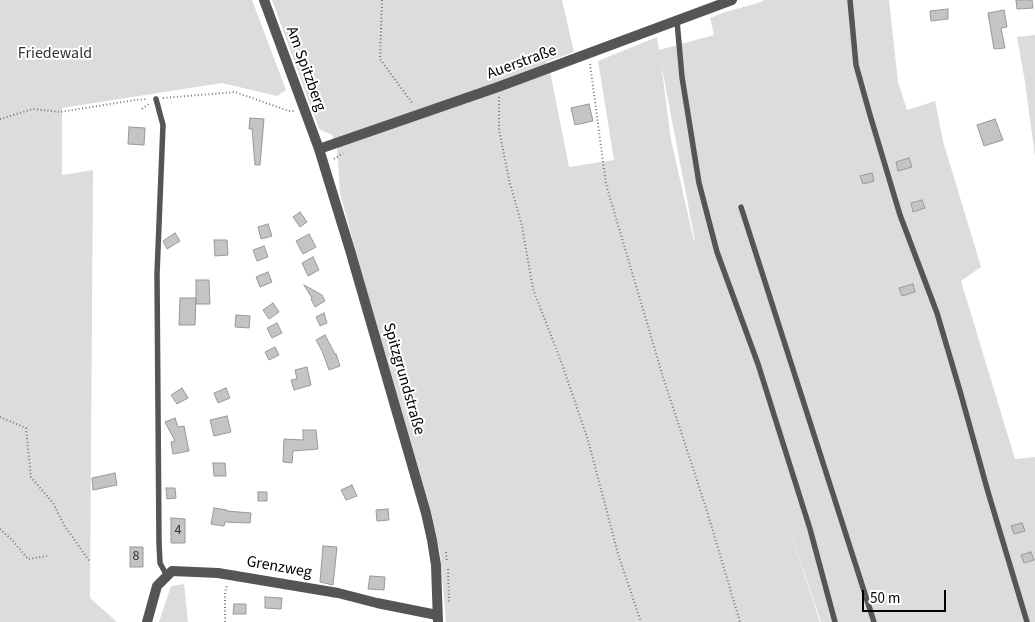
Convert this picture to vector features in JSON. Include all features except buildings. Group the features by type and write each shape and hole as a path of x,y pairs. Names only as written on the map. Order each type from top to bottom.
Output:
{"street":[{"name":"Am Spitzberg","path":"264,0 319,148"},
{"name":"Auerstraße","path":"319,148 498,87 732,0"},
{"name":"Spitzgrundstraße","path":"319,148 426,513 436,565 438,618"},
{"name":"Grenzweg","path":"167,576 172,571 218,573 338,593 438,618"},
{"path":"146,622 158,586 167,576"}],"lane":[{"path":"850,0 856,65 870,115 900,215 937,313 1027,622"},
{"path":"677,21 682,77 699,183 717,252 758,364 810,529 835,622"},
{"path":"156,99 162,126 157,274 159,543 160,563 167,576"},
{"path":"741,207 874,622"}],"path":[{"path":"382,0 380,59 420,114"},
{"path":"589,54 606,184 663,377 706,508 740,622"},
{"path":"498,87 499,129 509,180 522,226 533,289 562,364 588,440 618,554 641,622"},
{"path":"0,119 33,109 60,112 135,100 235,92 289,111 304,109"},
{"path":"142,109 156,99"},
{"path":"0,417 26,428 31,476 52,503 64,525 90,562"},
{"path":"0,529 28,558 47,556"},
{"path":"225,622 225,593 230,575"}],"green space":[{"name":"Friedewald","path":"0,0 252,0 286,90 277,96 222,83 62,108 62,175 93,170 90,598 117,622 0,622"},
{"path":"272,0 562,0 574,52 546,62 551,76 569,167 614,160 598,61 657,37 659,50 714,35 710,18 764,0 889,0 898,82 907,110 935,101 943,141 981,267 961,281 1015,459 1035,457 1035,622 821,622 785,518 820,622 446,622 440,552 431,511 340,193 337,148 332,135 319,129","holes":["661,63 695,241 671,140"]},
{"path":"1035,35 1035,157 1017,37"},
{"path":"184,584 188,622 159,622 171,586"}]}
